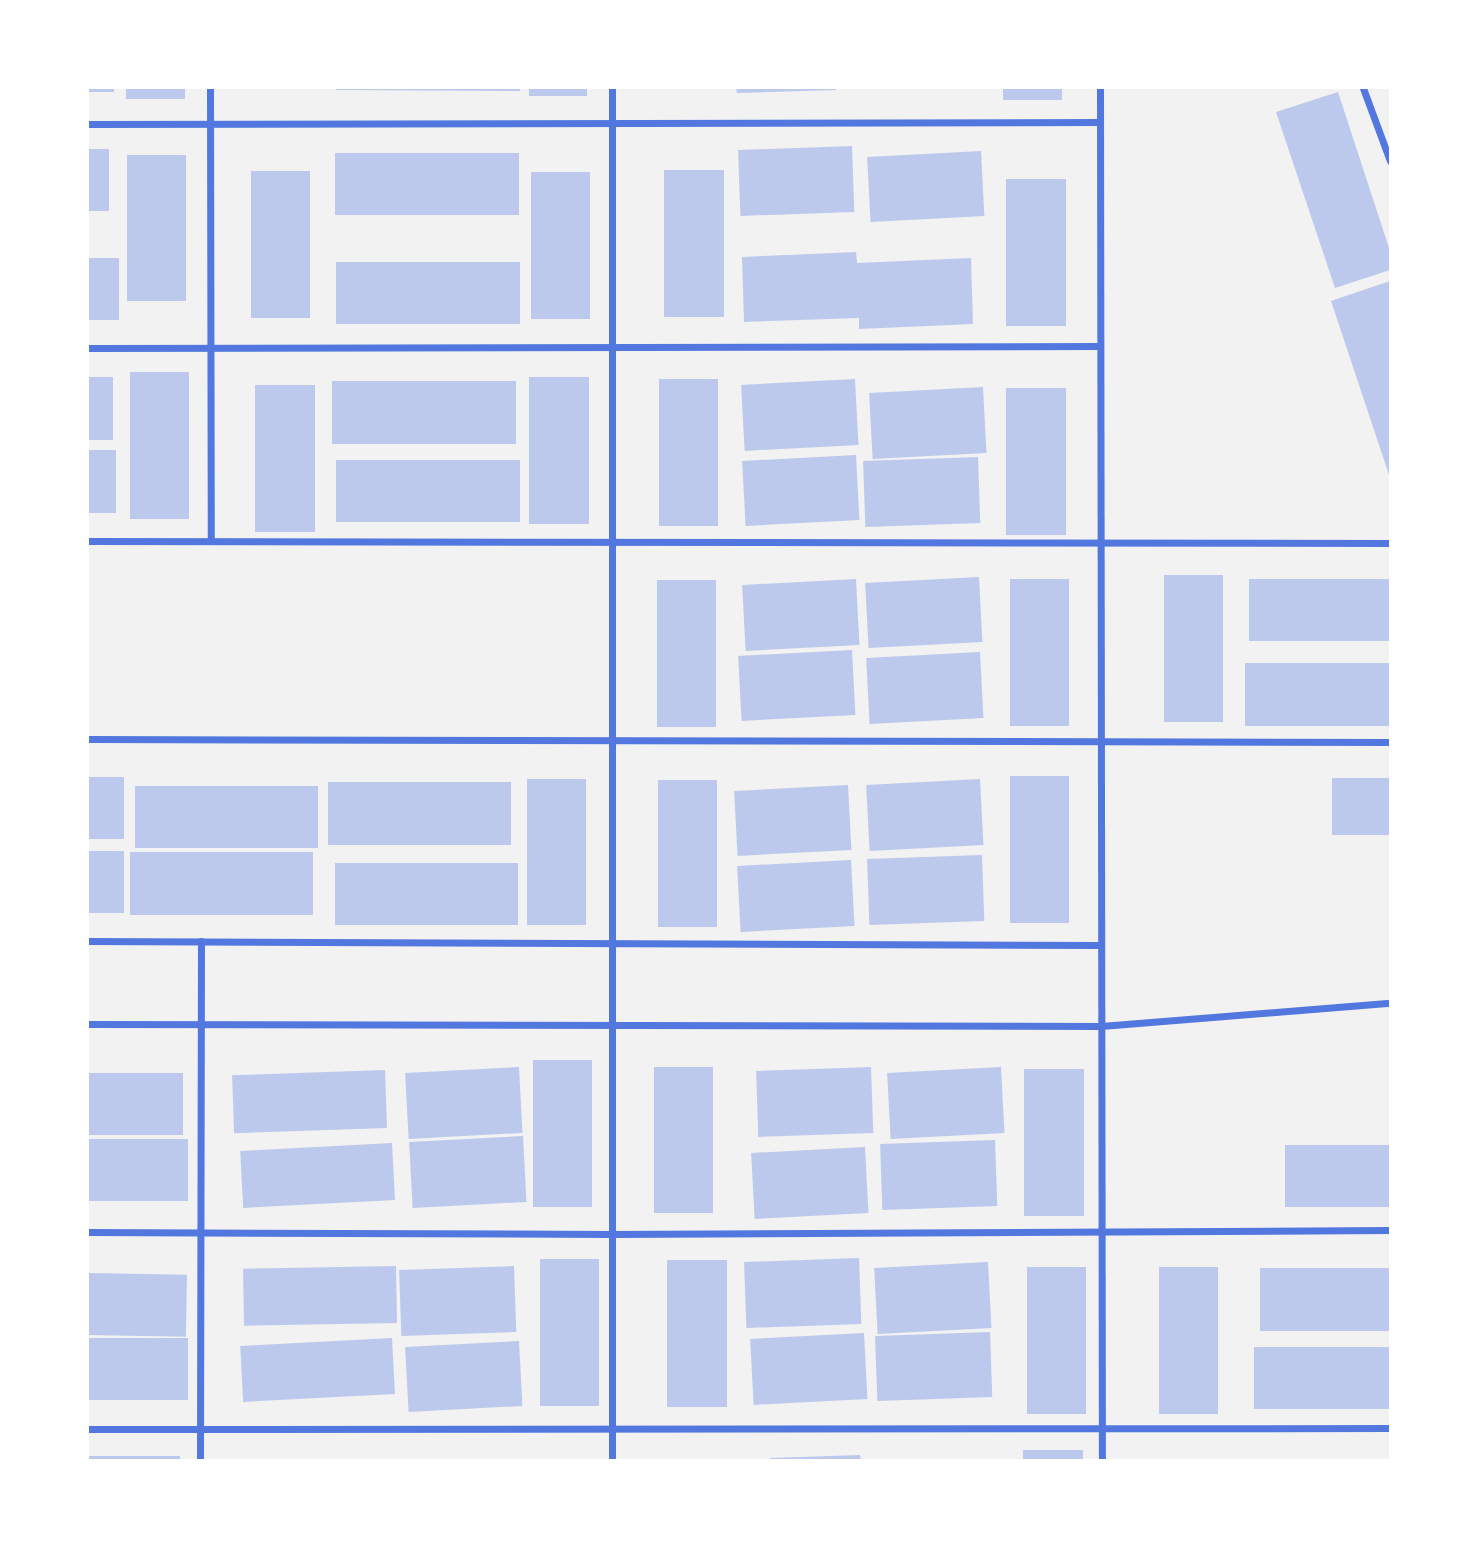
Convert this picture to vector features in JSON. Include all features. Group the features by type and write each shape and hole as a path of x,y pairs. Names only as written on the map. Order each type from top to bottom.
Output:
{"street":[{"path":"210,88 211,541"},
{"path":"612,88 612,1461"},
{"path":"1100,88 1102,1461"},
{"path":"1363,88 1391,161"},
{"path":"88,124 1100,122"},
{"path":"88,348 1100,346"},
{"path":"88,541 1391,543"},
{"path":"88,739 1391,742"},
{"path":"88,941 1101,945"},
{"path":"200,1461 201,941"},
{"path":"88,1024 1101,1026 1391,1003"},
{"path":"88,1232 612,1234 1391,1230"},
{"path":"88,1429 1391,1428"}],"building":[{"path":"88,88 114,88 114,92 88,92"},
{"path":"126,88 185,88 185,99 126,99"},
{"path":"520,88 520,91 336,90"},
{"path":"529,88 587,88 587,96 529,96"},
{"path":"736,88 836,88 836,90 737,93"},
{"path":"1003,88 1062,88 1062,100 1003,100"},
{"path":"1338,92 1390,251 1390,270 1335,288 1276,112"},
{"path":"852,146 854,212 740,216 738,150"},
{"path":"88,149 109,149 109,211 88,211"},
{"path":"981,151 984,216 871,222 867,157"},
{"path":"335,153 519,153 519,215 335,215"},
{"path":"127,155 186,155 186,301 127,301"},
{"path":"664,170 724,170 724,317 664,317"},
{"path":"251,171 310,171 310,318 251,318"},
{"path":"531,172 590,172 590,319 531,319"},
{"path":"1006,179 1066,179 1066,326 1006,326"},
{"path":"856,252 857,263 971,258 973,324 859,329 859,318 744,322 742,257"},
{"path":"88,258 119,258 119,320 88,320"},
{"path":"336,262 520,262 520,324 336,324"},
{"path":"1390,281 1390,478 1331,301"},
{"path":"130,372 189,372 189,519 130,519"},
{"path":"88,377 113,377 113,440 88,440"},
{"path":"529,377 589,377 589,524 529,524"},
{"path":"659,379 718,379 718,526 659,526"},
{"path":"855,379 858,445 745,451 741,385"},
{"path":"332,381 516,381 516,444 332,444"},
{"path":"255,385 315,385 315,532 255,532"},
{"path":"983,387 986,453 873,459 869,393"},
{"path":"1006,388 1066,388 1066,535 1006,535"},
{"path":"88,450 116,450 116,513 88,513"},
{"path":"856,455 859,520 746,526 742,461"},
{"path":"978,457 980,523 865,527 863,461"},
{"path":"336,460 520,460 520,522 336,522"},
{"path":"1164,575 1223,575 1223,722 1164,722"},
{"path":"979,577 982,642 869,648 865,583"},
{"path":"856,579 859,645 746,651 742,585"},
{"path":"1010,579 1069,579 1069,726 1010,726"},
{"path":"1249,579 1390,579 1390,641 1249,641"},
{"path":"657,580 716,580 716,727 657,727"},
{"path":"852,650 855,715 742,721 738,656"},
{"path":"980,652 983,718 870,724 866,658"},
{"path":"1245,663 1390,663 1390,726 1245,726"},
{"path":"1010,776 1069,776 1069,923 1010,923"},
{"path":"88,777 124,777 124,839 88,839"},
{"path":"1332,778 1390,778 1390,835 1332,835"},
{"path":"527,779 586,779 586,925 527,925"},
{"path":"980,779 983,845 870,851 866,785"},
{"path":"658,780 717,780 717,927 658,927"},
{"path":"328,782 511,782 511,845 328,845"},
{"path":"848,785 851,850 738,856 734,791"},
{"path":"135,786 318,786 318,848 135,848"},
{"path":"88,851 124,851 124,913 88,913"},
{"path":"130,852 313,852 313,915 130,915"},
{"path":"982,855 984,921 869,925 867,859"},
{"path":"851,860 854,926 741,932 737,866"},
{"path":"335,863 518,863 518,925 335,925"},
{"path":"533,1060 592,1060 592,1207 533,1207"},
{"path":"519,1067 522,1133 409,1139 405,1073"},
{"path":"654,1067 713,1067 713,1213 654,1213"},
{"path":"871,1067 873,1133 758,1137 756,1071"},
{"path":"1001,1067 1004,1133 891,1139 887,1073"},
{"path":"1024,1069 1084,1069 1084,1216 1024,1216"},
{"path":"385,1070 387,1128 234,1133 232,1075"},
{"path":"88,1073 183,1073 183,1135 88,1135"},
{"path":"523,1136 526,1202 413,1208 409,1142"},
{"path":"88,1139 188,1139 188,1201 88,1201"},
{"path":"995,1140 997,1206 882,1210 880,1144"},
{"path":"392,1143 395,1200 243,1208 240,1151"},
{"path":"1285,1145 1390,1145 1390,1207 1285,1207"},
{"path":"865,1147 868,1213 755,1219 751,1153"},
{"path":"859,1258 861,1324 746,1328 744,1262"},
{"path":"540,1259 599,1259 599,1406 540,1406"},
{"path":"667,1260 727,1260 727,1407 667,1407"},
{"path":"988,1262 991,1328 878,1334 874,1268"},
{"path":"396,1266 397,1323 244,1326 243,1269"},
{"path":"514,1266 516,1332 401,1336 399,1270"},
{"path":"1027,1267 1086,1267 1086,1414 1027,1414"},
{"path":"1159,1267 1218,1267 1218,1414 1159,1414"},
{"path":"1260,1268 1390,1268 1390,1331 1260,1331"},
{"path":"88,1273 187,1275 186,1337 88,1335"},
{"path":"990,1332 992,1397 877,1401 875,1336"},
{"path":"864,1333 867,1399 754,1405 750,1339"},
{"path":"88,1338 188,1338 188,1400 88,1400"},
{"path":"392,1338 395,1394 243,1402 240,1346"},
{"path":"519,1341 522,1406 409,1412 405,1347"},
{"path":"1254,1347 1390,1347 1390,1409 1254,1409"},
{"path":"1023,1450 1083,1450 1083,1460 1023,1460"},
{"path":"860,1455 861,1460 770,1460 770,1458"},
{"path":"88,1456 180,1456 180,1460 88,1460"}]}
